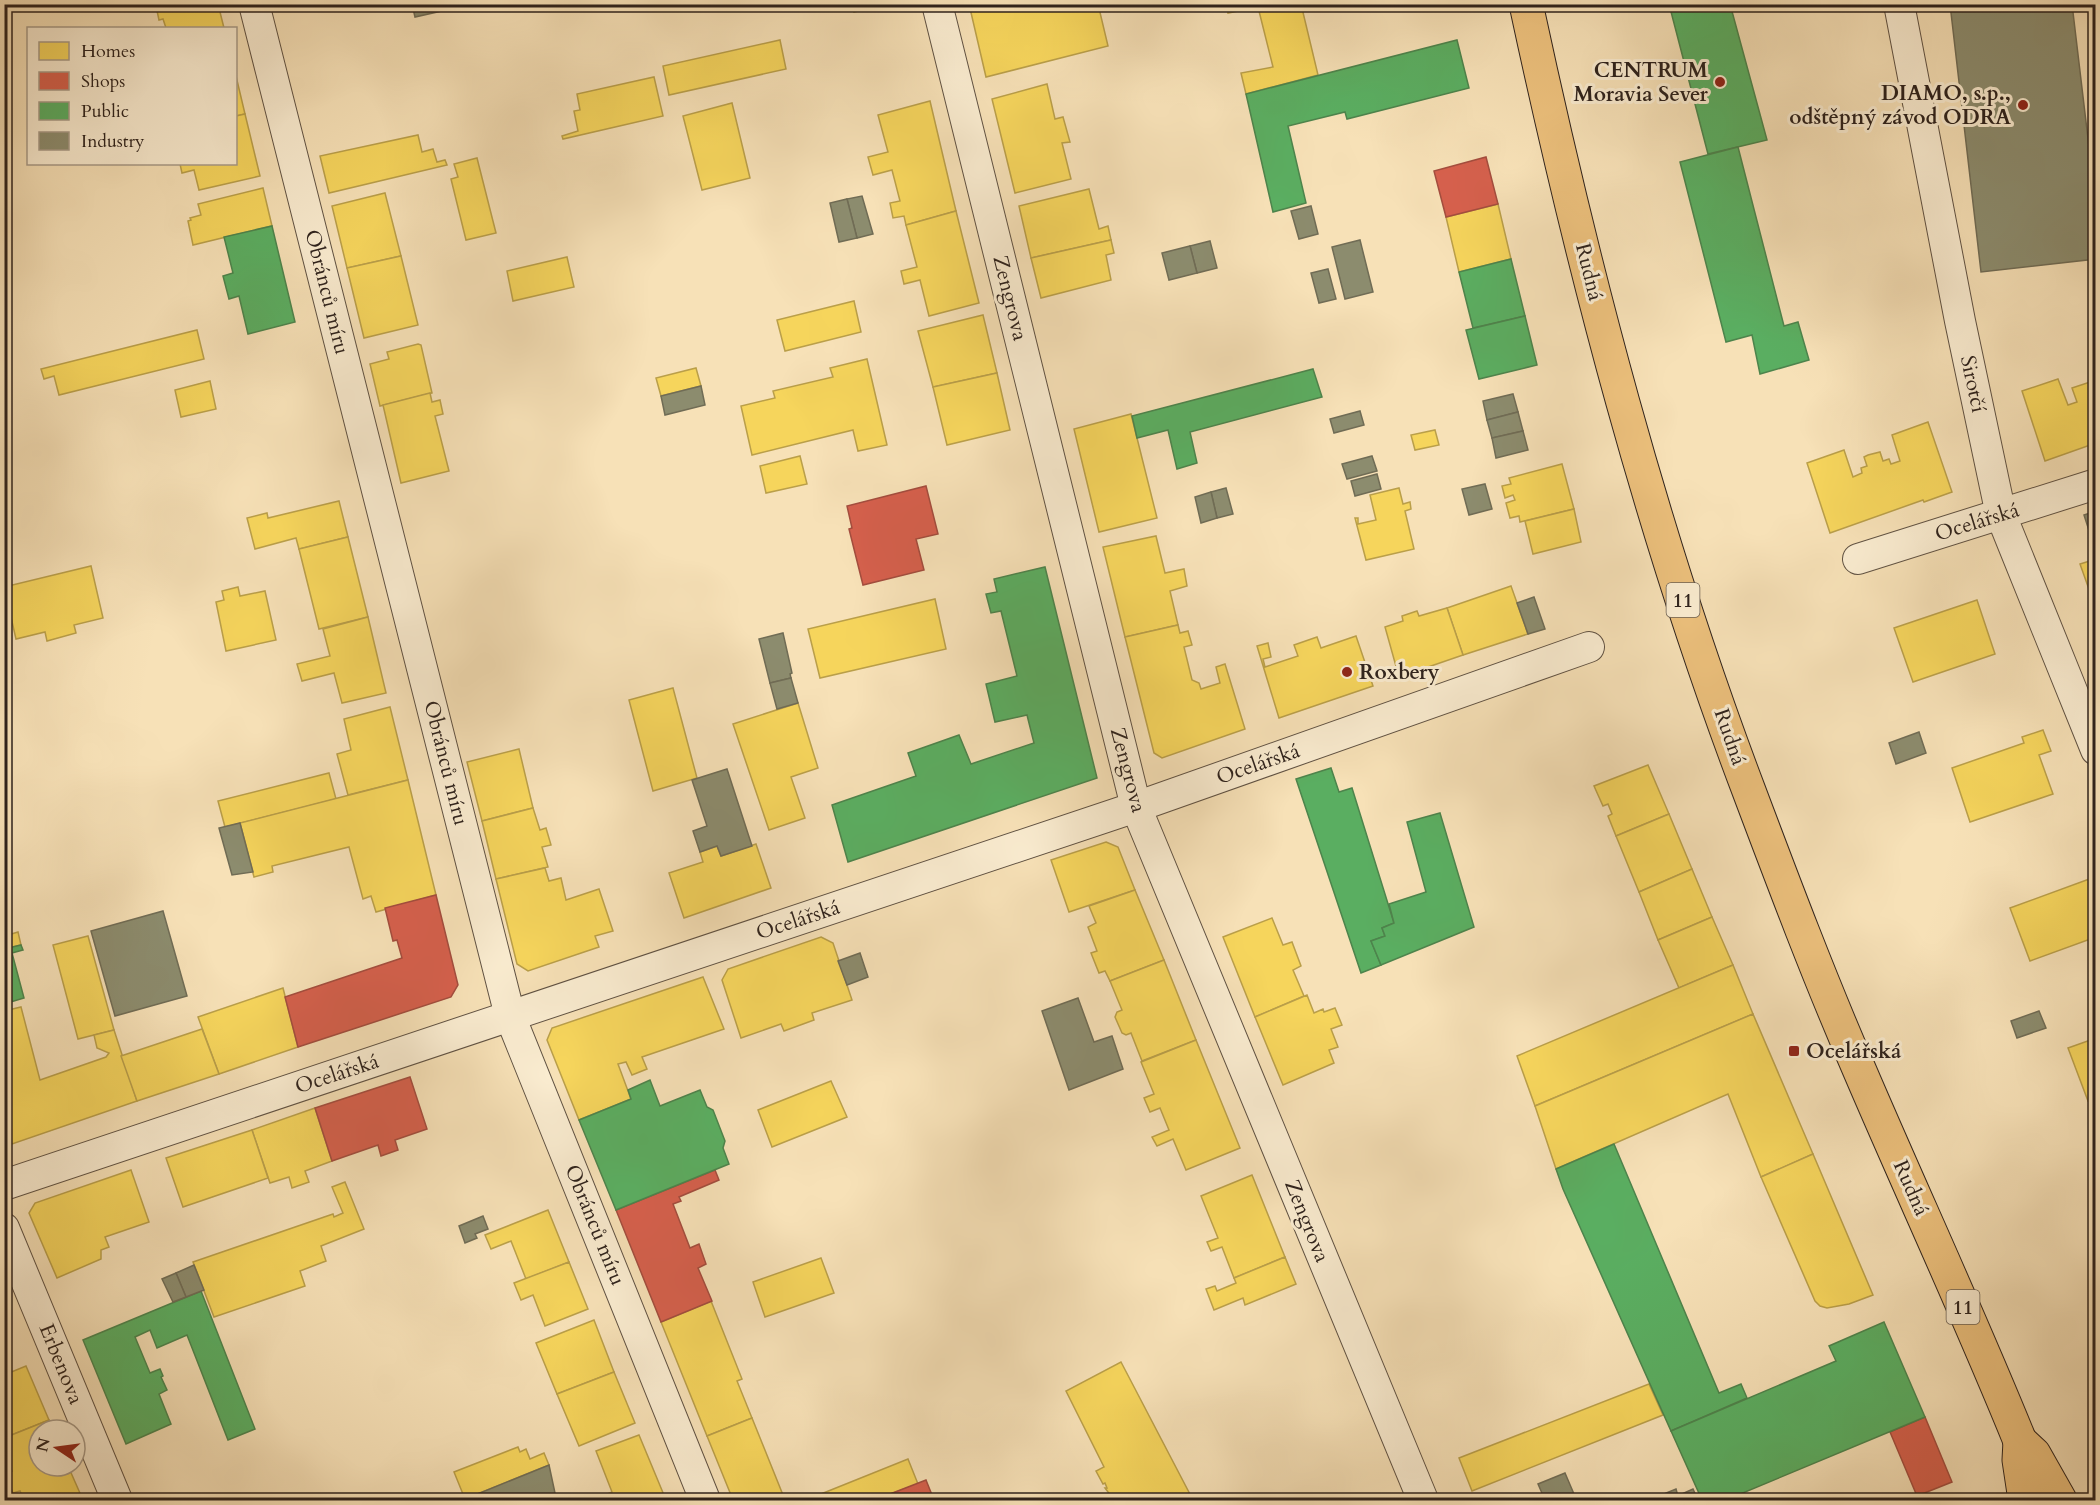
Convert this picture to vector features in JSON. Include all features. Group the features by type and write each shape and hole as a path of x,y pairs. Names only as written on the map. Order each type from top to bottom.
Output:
{"main road":[{"name":"Rudná","path":"1526,4 1604,336 1685,608 1748,787 1831,1003 2020,1441 2034,1454 2060,1500"},
{"name":"Rudná","path":"2020,1441 2019,1460 2025,1500"}],"street":[{"name":"Obránců míru","path":"254,4 510,1016 705,1500"},
{"name":"Zengrova","path":"937,4 1136,807 1423,1500"},
{"name":"Sirotčí","path":"1899,4 1960,321 2001,515 2096,750"},
{"name":"Ocelářská","path":"1858,559 2096,484"},
{"name":"Ocelářská","path":"4,1185 1136,807 1589,647"},
{"name":"Erbenova","path":"4,1228 117,1500"}],"building: Homes":[{"path":"148,4 218,4 224,27 166,27 163,19 159,20 156,6 149,8"},
{"path":"852,4 886,4 854,12"},
{"path":"969,4 1098,4 1108,46 986,77"},
{"path":"1226,4 1301,4 1318,75 1246,94 1241,73 1273,67 1258,7 1228,13"},
{"path":"780,40 786,69 669,95 663,66"},
{"path":"654,77 663,116 563,139 562,136 578,131 574,111 580,110 577,94"},
{"path":"237,80 245,114 237,116"},
{"path":"1047,84 1055,119 1063,117 1070,142 1062,143 1071,179 1015,193 992,99"},
{"path":"930,101 956,211 906,225 904,216 893,218 890,203 900,201 892,170 873,175 868,157 888,152 878,115"},
{"path":"732,103 750,178 702,190 683,116"},
{"path":"245,114 260,176 199,190 194,170 182,173 180,165 237,165 237,116"},
{"path":"418,135 422,152 433,149 437,162 445,160 447,165 329,193 320,156"},
{"path":"477,158 496,233 466,240 451,179 458,177 454,164"},
{"path":"263,188 272,226 193,245 188,221 191,220 190,218 201,215 198,204"},
{"path":"1089,189 1099,229 1108,226 1111,240 1031,258 1019,206"},
{"path":"385,193 401,256 347,268 332,206"},
{"path":"1498,204 1511,259 1459,272 1446,217"},
{"path":"956,211 979,303 929,316 920,280 904,284 901,271 917,267 906,225"},
{"path":"1111,240 1114,253 1106,255 1111,280 1041,298 1031,258"},
{"path":"401,256 418,325 364,338 347,268"},
{"path":"567,257 574,287 513,301 507,271"},
{"path":"854,301 861,332 785,351 777,320"},
{"path":"983,315 997,373 933,387 918,331"},
{"path":"197,330 204,359 59,395 54,376 44,379 41,369"},
{"path":"421,345 432,393 380,406 370,364 389,359 387,352"},
{"path":"867,359 887,445 858,451 853,430 752,455 741,406 775,398 773,391 833,377 830,368"},
{"path":"696,368 701,386 661,396 656,378"},
{"path":"997,373 1010,430 947,445 933,387"},
{"path":"2058,379 2068,405 2077,402 2072,388 2096,380 2096,443 2045,461 2022,391"},
{"path":"210,381 216,409 181,417 175,390"},
{"path":"430,393 432,402 440,400 443,414 435,416 449,471 401,483 383,405"},
{"path":"1131,414 1157,518 1099,532 1074,429"},
{"path":"1928,422 1952,492 1830,533 1807,463 1844,450 1853,477 1862,473 1861,468 1867,466 1864,457 1868,455 1880,452 1883,461 1889,459 1891,464 1900,461 1892,435"},
{"path":"1435,430 1439,445 1415,450 1411,435"},
{"path":"800,456 807,484 766,493 760,466"},
{"path":"1562,464 1574,509 1520,522 1519,516 1510,518 1506,503 1515,500 1513,495 1505,498 1502,486 1511,484 1509,478"},
{"path":"1399,488 1403,504 1410,502 1411,509 1405,511 1414,549 1366,560 1355,518 1358,518 1358,524 1376,520 1370,495"},
{"path":"339,501 348,537 299,549 296,538 255,549 247,518 267,513 268,518"},
{"path":"1574,509 1581,542 1533,554 1525,521"},
{"path":"1156,536 1165,573 1184,569 1187,586 1170,591 1178,625 1125,637 1103,547"},
{"path":"348,537 368,617 319,629 299,549"},
{"path":"2096,559 2096,609 2080,564"},
{"path":"91,566 103,618 74,625 76,633 47,641 45,632 16,639 4,587"},
{"path":"1511,586 1528,634 1463,655 1447,608"},
{"path":"238,587 240,596 265,591 276,640 226,651 216,602 224,600 222,591"},
{"path":"935,599 946,649 820,678 808,629"},
{"path":"1977,600 1995,654 1913,682 1894,628"},
{"path":"1447,608 1463,655 1399,677 1385,627 1403,621 1402,616 1417,611 1419,616"},
{"path":"368,617 386,693 342,703 334,673 302,681 297,664 330,656 323,629"},
{"path":"1178,625 1180,633 1188,631 1192,645 1184,647 1192,680 1199,683 1201,689 1220,683 1216,667 1225,664 1245,729 1162,758 1154,753 1125,637"},
{"path":"1356,636 1373,686 1279,718 1257,646 1268,643 1271,657 1263,659 1265,667 1298,656 1294,645 1317,637 1321,648"},
{"path":"673,688 697,778 653,791 629,700"},
{"path":"798,703 818,768 791,777 805,818 769,830 733,724"},
{"path":"390,707 408,780 348,795 337,754 351,750 344,719"},
{"path":"2043,730 2051,751 2039,755 2053,794 1970,822 1952,768 2024,743 2022,737"},
{"path":"519,749 533,808 482,821 467,762"},
{"path":"1648,765 1669,814 1616,836 1608,816 1612,814 1608,804 1603,806 1594,786"},
{"path":"329,773 336,799 225,827 218,801"},
{"path":"408,780 436,895 376,912 371,896 363,899 349,847 272,866 273,872 254,877 240,823"},
{"path":"533,808 540,830 546,828 551,845 542,847 548,867 496,879 482,821"},
{"path":"1669,814 1692,869 1639,892 1616,836"},
{"path":"1106,842 1118,847 1135,890 1069,912 1051,860"},
{"path":"756,844 771,888 684,918 669,873 703,862 700,852 717,846 721,856"},
{"path":"545,868 549,881 561,878 566,900 599,889 613,931 595,936 599,947 528,971 517,964 496,879"},
{"path":"1692,869 1712,917 1658,940 1639,892"},
{"path":"2092,878 2096,889 2096,937 2030,961 2010,908"},
{"path":"1135,890 1164,960 1110,981 1105,971 1099,973 1091,953 1097,951 1088,927 1096,923 1089,906"},
{"path":"1712,917 1733,965 1679,988 1658,940"},
{"path":"1272,918 1283,945 1292,942 1301,966 1293,970 1304,996 1255,1017 1223,937"},
{"path":"4,922 8,935 18,932 21,945 4,949"},
{"path":"88,936 114,1030 78,1039 53,945"},
{"path":"821,937 833,943 852,1000 812,1013 814,1020 784,1031 781,1024 741,1038 722,980 728,969"},
{"path":"1164,960 1196,1040 1142,1061 1131,1033 1126,1035 1122,1033 1115,1017 1117,1012 1122,1010 1110,981"},
{"path":"1733,965 1753,1014 1535,1106 1517,1056"},
{"path":"703,977 724,1029 642,1057 647,1069 632,1075 626,1062 618,1064 631,1099 579,1120 547,1040 552,1028"},
{"path":"283,988 298,1047 219,1074 198,1017"},
{"path":"1307,995 1314,1013 1323,1009 1324,1012 1335,1008 1342,1025 1331,1029 1338,1047 1329,1050 1334,1063 1283,1085 1255,1017"},
{"path":"21,1007 40,1080 106,1057 109,1053 97,1048 94,1035 114,1030 137,1101 12,1144 4,1140 4,1011"},
{"path":"1753,1014 1813,1154 1761,1177 1728,1094 1556,1169 1535,1106"},
{"path":"202,1029 219,1074 137,1101 121,1056"},
{"path":"2096,1038 2096,1098 2088,1101 2068,1048"},
{"path":"1196,1040 1240,1148 1186,1170 1173,1139 1157,1146 1152,1137 1169,1130 1160,1108 1150,1112 1144,1098 1154,1094 1141,1062"},
{"path":"831,1081 847,1117 772,1147 758,1110"},
{"path":"315,1108 332,1161 305,1171 309,1182 292,1188 289,1177 270,1183 252,1130"},
{"path":"252,1130 268,1178 183,1207 166,1158"},
{"path":"1813,1154 1873,1295 1849,1304 1827,1308 1815,1301 1761,1177"},
{"path":"131,1170 149,1222 105,1237 109,1247 101,1250 101,1259 57,1278 29,1213 35,1203"},
{"path":"1252,1175 1285,1257 1234,1278 1222,1247 1211,1251 1207,1242 1218,1238 1201,1196"},
{"path":"345,1182 364,1229 321,1246 326,1261 300,1271 305,1286 214,1317 193,1262 333,1214 334,1217 343,1213 332,1187"},
{"path":"548,1210 569,1262 526,1279 511,1241 491,1249 485,1235"},
{"path":"1285,1257 1296,1284 1245,1305 1243,1298 1214,1310 1206,1289 1215,1286 1217,1291 1236,1283 1234,1278"},
{"path":"821,1258 834,1293 765,1317 753,1282"},
{"path":"569,1262 588,1309 545,1326 533,1295 521,1300 514,1283"},
{"path":"711,1301 742,1379 737,1381 752,1418 707,1436 661,1322"},
{"path":"594,1320 614,1372 557,1394 536,1343"},
{"path":"1121,1362 1193,1500 1114,1500 1096,1471 1104,1467 1066,1391"},
{"path":"26,1366 48,1418 27,1418 27,1429 4,1438 4,1375"},
{"path":"614,1372 635,1423 579,1446 557,1394"},
{"path":"1649,1384 1663,1415 1472,1491 1459,1458"},
{"path":"752,1418 785,1500 733,1500 707,1436"},
{"path":"27,1429 27,1478 73,1478 83,1500 24,1500 20,1491 13,1493 5,1474 12,1471 4,1454 4,1438"},
{"path":"639,1435 666,1500 593,1500 612,1492 596,1451"},
{"path":"518,1447 520,1452 526,1449 530,1459 544,1453 549,1465 465,1499 454,1472"},
{"path":"908,1459 918,1484 874,1500 812,1500 817,1499 816,1496"}],"building: Shops":[{"path":"1486,157 1498,204 1446,217 1434,171"},
{"path":"926,486 938,534 916,539 924,570 863,585 849,529 852,528 847,506"},
{"path":"436,895 458,985 451,997 298,1047 285,997 402,958 397,940 393,941 385,908"},
{"path":"410,1077 427,1129 395,1140 398,1150 381,1156 378,1145 332,1161 315,1108"},
{"path":"715,1170 719,1180 679,1197 681,1201 673,1204 690,1248 699,1244 706,1264 698,1268 712,1301 661,1322 616,1210"},
{"path":"1925,1417 1952,1482 1917,1496 1890,1432"},
{"path":"926,1480 934,1500 887,1500 885,1496"}],"building: Public":[{"path":"1669,4 1730,4 1767,140 1708,154"},
{"path":"1457,40 1469,88 1347,119 1345,112 1288,126 1306,203 1273,212 1246,94"},
{"path":"1738,147 1784,326 1798,322 1809,360 1760,374 1752,335 1726,342 1680,162"},
{"path":"272,226 295,322 248,334 239,296 229,299 223,276 233,273 224,237"},
{"path":"1511,259 1525,316 1473,328 1459,272"},
{"path":"1525,316 1537,365 1479,379 1466,330"},
{"path":"1313,369 1322,397 1190,432 1197,463 1177,469 1168,430 1137,438 1132,416"},
{"path":"1045,567 1097,778 848,862 832,805 916,776 908,753 959,735 971,764 1034,743 1027,715 995,722 986,684 1017,676 1001,611 991,613 986,594 997,592 994,579"},
{"path":"1331,768 1339,792 1352,788 1394,923 1382,928 1385,936 1371,941 1381,965 1361,973 1296,779"},
{"path":"1440,813 1474,927 1381,965 1371,941 1385,936 1382,928 1394,923 1389,904 1426,892 1407,822"},
{"path":"21,945 23,950 12,953 24,998 4,1004 4,949"},
{"path":"650,1080 660,1106 700,1090 707,1107 713,1110 725,1141 723,1148 729,1164 616,1210 579,1120 631,1099 628,1090"},
{"path":"1614,1144 1719,1393 1741,1384 1747,1398 1671,1431 1556,1169"},
{"path":"201,1291 255,1429 228,1440 187,1335 157,1348 150,1330 135,1337 150,1373 160,1369 163,1376 161,1377 167,1390 159,1394 171,1424 126,1444 83,1340"},
{"path":"1884,1322 1925,1417 1726,1500 1702,1500 1671,1431 1836,1361 1829,1346"}],"building: Industry":[{"path":"412,4 463,4 464,6 415,17"},
{"name":"DIAMO, s.p., odštěpný závod ODRA","path":"1950,4 2072,4 2096,206 2096,259 1981,272"},
{"path":"862,196 873,234 857,238 847,199"},
{"path":"847,199 857,238 839,242 830,203"},
{"path":"1311,206 1318,234 1299,239 1291,211"},
{"path":"1360,240 1373,292 1345,299 1332,247"},
{"path":"1210,241 1217,268 1197,273 1190,246"},
{"path":"1190,246 1197,273 1169,280 1162,253"},
{"path":"1328,269 1336,299 1319,303 1311,273"},
{"path":"701,386 705,405 665,415 661,396"},
{"path":"1513,394 1518,412 1487,420 1483,401"},
{"path":"1360,411 1364,425 1334,433 1330,419"},
{"path":"1518,412 1523,431 1492,438 1487,420"},
{"path":"1523,431 1528,450 1496,458 1492,438"},
{"path":"1372,456 1377,471 1347,479 1342,464"},
{"path":"1377,474 1381,489 1355,496 1351,481"},
{"path":"1485,484 1492,509 1469,515 1462,489"},
{"path":"1226,488 1233,514 1217,518 1211,492"},
{"path":"1211,492 1217,518 1201,523 1195,497"},
{"path":"2096,511 2096,545 2094,546 2084,515"},
{"path":"1534,597 1545,629 1528,634 1517,603"},
{"path":"783,633 792,673 791,678 770,683 759,639"},
{"path":"791,678 798,703 777,709 770,683"},
{"path":"1919,732 1926,753 1896,764 1889,743"},
{"path":"727,769 752,846 721,856 717,846 700,852 693,831 707,826 692,780"},
{"path":"240,823 253,872 232,875 219,828"},
{"path":"163,911 187,996 115,1016 91,931"},
{"path":"860,953 868,977 847,985 838,961"},
{"path":"1078,998 1094,1042 1112,1036 1123,1069 1069,1090 1042,1011"},
{"path":"2039,1011 2046,1028 2017,1038 2011,1021"},
{"path":"483,1216 488,1229 475,1234 477,1238 465,1243 459,1226"},
{"path":"194,1265 204,1290 186,1297 176,1273"},
{"path":"176,1273 186,1297 173,1302 162,1279"},
{"path":"549,1465 555,1493 538,1500 465,1499"},
{"path":"1565,1473 1574,1494 1560,1500 1545,1500 1538,1484"},
{"path":"1676,1489 1679,1500 1661,1500 1659,1496"},
{"path":"1693,1489 1698,1500 1679,1500 1677,1496"}],"place":[{"name":"CENTRUM Moravia Sever","path":"1720,82"},
{"name":"DIAMO, s.p., odštěpný závod ODRA","path":"2023,105"},
{"name":"Roxbery","path":"1347,672"},
{"name":"Ocelářská","path":"1794,1051"}]}
